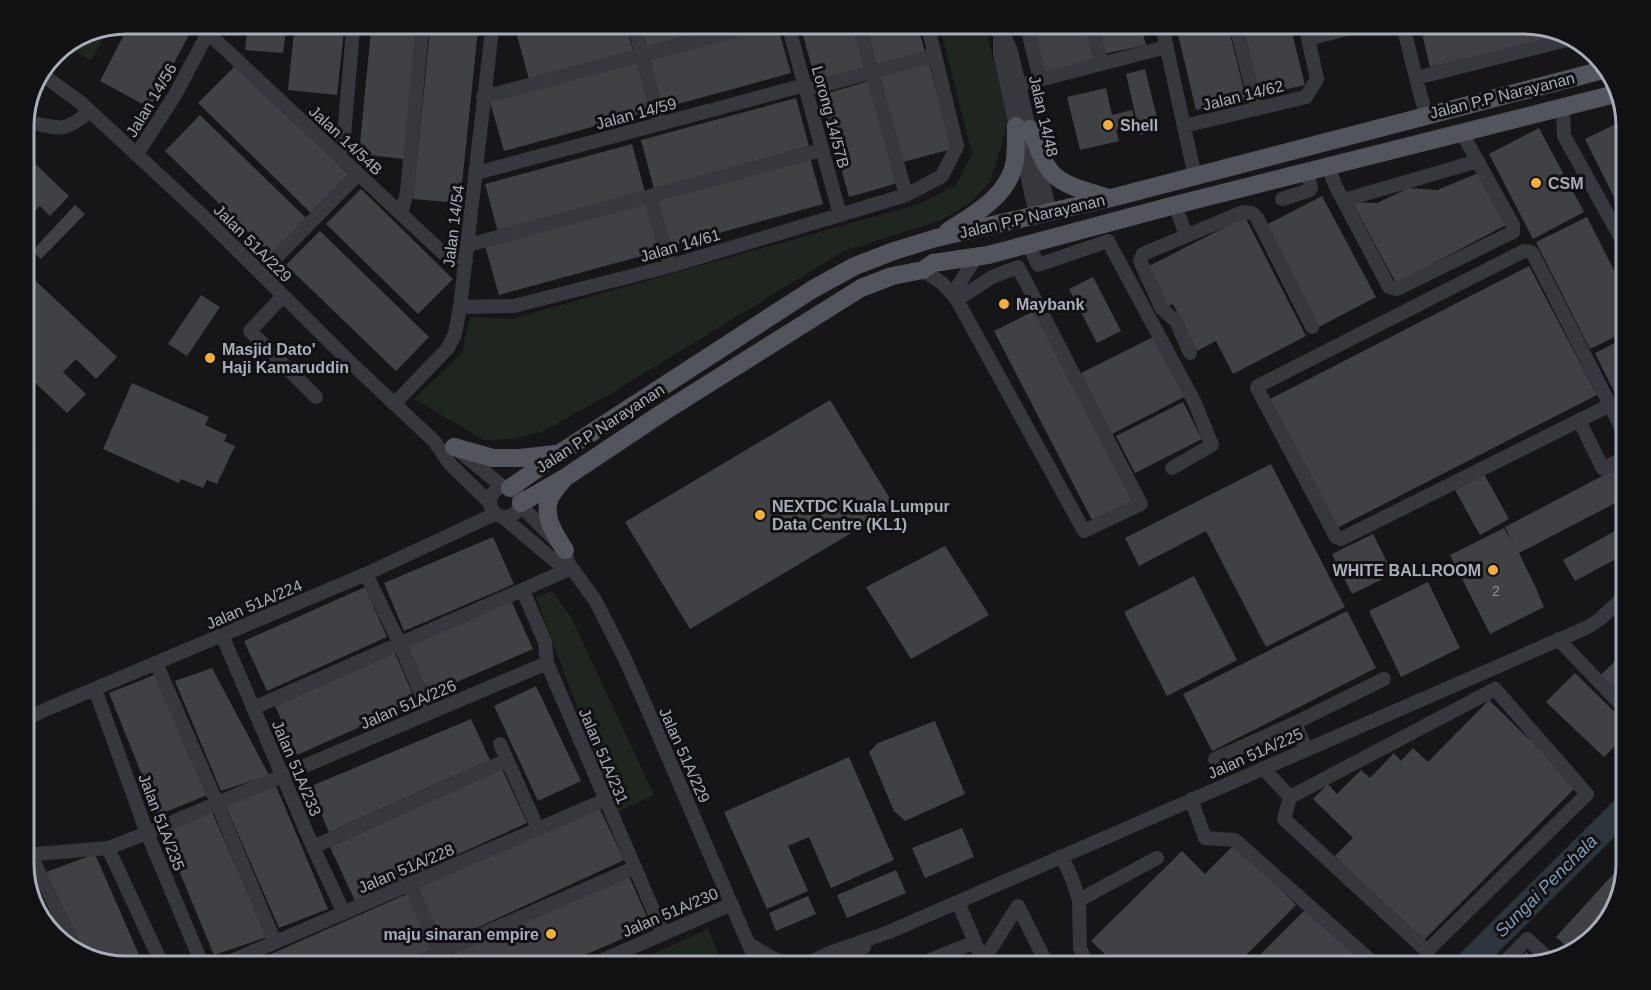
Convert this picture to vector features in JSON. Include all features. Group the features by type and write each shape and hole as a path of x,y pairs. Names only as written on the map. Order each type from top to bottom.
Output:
{"main road":[{"name":"Jalan P.P Narayanan","path":"507,487 813,289 855,266 894,251 936,238 1044,218 1111,198 1597,71"},
{"name":"Jalan P.P Narayanan","path":"521,505 861,288 892,276 1028,244 1610,95"},
{"path":"1023,128 1055,176 1066,183 1111,198"},
{"path":"936,238 983,210 1007,182 1015,162 1023,128"},
{"path":"928,266 961,251 1035,233 1044,218 1062,229 1109,223"},
{"path":"454,447 493,458 520,458 560,453"},
{"path":"566,477 550,498 548,514 552,528 568,560"}],"street":[{"name":"Jalan 14/56","path":"137,154 175,95 208,34"},
{"name":"Jalan 14/54B","path":"211,34 444,254 466,260"},
{"path":"342,159 353,34"},
{"path":"401,214 407,192 422,34"},
{"name":"Jalan 14/54","path":"394,404 448,348 455,333 468,245 491,34"},
{"path":"636,34 660,124"},
{"path":"483,97 722,34"},
{"name":"Lorong 14/57B","path":"791,34 840,215"},
{"path":"862,34 906,195"},
{"name":"Jalan 14/61","path":"460,307 514,306 669,266 906,195 942,176 957,146 930,34"},
{"name":"Jalan 14/48","path":"1000,34 1000,54 1023,128 1044,218"},
{"name":"Jalan 14/48","path":"1003,34 1011,51 1020,85 1023,128"},
{"path":"1029,34 1040,80"},
{"path":"1094,34 1101,64"},
{"path":"1164,34 1195,177"},
{"path":"1238,34 1257,109"},
{"name":"Jalan 14/62","path":"1184,126 1306,97 1317,79 1306,34"},
{"path":"1405,34 1426,115"},
{"path":"1416,78 1560,42"},
{"path":"1020,85 1166,47"},
{"name":"Jalan 14/59","path":"476,173 660,124 935,56"},
{"name":"Jalan 51A/229","path":"48,79 90,111 261,273 434,441 450,464 496,512 555,561 568,560"},
{"path":"1563,107 1564,136 1616,229"},
{"path":"35,123 62,129 76,123 90,111"},
{"path":"1328,167 1336,187 1389,287 1397,289 1513,232 1513,225 1462,133"},
{"path":"468,245 822,150"},
{"path":"1344,200 1478,161"},
{"path":"1282,199 1310,190 1307,172"},
{"path":"261,273 358,174"},
{"path":"650,196 669,266"},
{"path":"1175,205 1186,235"},
{"path":"1190,353 1176,321 1162,309 1140,261 1143,254 1244,212 1252,213 1257,218 1312,327"},
{"path":"1028,244 1038,265 1108,241 1194,401 1212,445 1172,468"},
{"path":"1610,405 1339,539 1257,388 1524,251 1531,252 1610,405 1616,417"},
{"path":"957,299 956,289 976,257"},
{"path":"928,266 957,299 1084,531 1142,504 1018,267 992,277 957,299"},
{"path":"283,296 250,331 316,397"},
{"path":"1579,420 1603,469 1616,462"},
{"name":"Jalan 51A/229","path":"434,441 454,447 507,487"},
{"path":"507,487 518,494 521,505 515,515 496,512 493,492 507,487"},
{"name":"Jalan 51A/229","path":"521,505 568,560 595,600 624,657 754,956"},
{"name":"Jalan 51A/224","path":"35,715 366,574 496,512"},
{"path":"254,708 523,591 568,560"},
{"path":"366,574 400,644 429,713"},
{"name":"Jalan 51A/231","path":"523,591 545,642 547,663 663,933"},
{"name":"Jalan 51A/225","path":"824,956 889,932 1588,627 1616,604"},
{"name":"Jalan 51A/233","path":"222,635 313,847 344,913"},
{"path":"1558,639 1616,700"},
{"path":"156,663 275,942"},
{"name":"Jalan 51A/226","path":"35,855 108,848 547,663"},
{"path":"1215,759 1384,679"},
{"name":"Jalan 51A/235","path":"95,689 147,833 199,956"},
{"path":"1495,689 1587,794 1428,951 1284,819 1290,798 1495,689"},
{"path":"1295,723 1306,749"},
{"path":"500,744 538,829"},
{"path":"313,847 507,760"},
{"path":"1263,768 1290,798"},
{"name":"Jalan 51A/228","path":"243,956 605,800"},
{"path":"1191,800 1205,838 1236,840 1366,956"},
{"path":"108,848 158,956"},
{"path":"1062,856 1079,900 1080,948 1084,956"},
{"path":"1079,900 1157,858"},
{"path":"433,956 634,868"},
{"path":"36,875 56,922"},
{"path":"410,884 441,956"},
{"path":"958,902 981,956"},
{"name":"Jalan 51A/230","path":"611,956 732,904"},
{"path":"988,956 1018,906 1043,956"},
{"name":"Jalan 51A/225","path":"849,956 889,932"},
{"path":"1511,956 1527,939 1543,953"},
{"path":"940,956 975,942"},
{"path":"749,944 768,956"},
{"path":"749,944 749,956"}],"shaded area":[{"path":"942,34 987,34 1009,121 990,182 970,203 942,220 844,251 610,394 542,432 512,439 484,440 414,399 462,353 470,317 511,319 919,204 956,185 972,154"},
{"path":"104,38 91,61 76,51"},
{"path":"552,591 571,617 654,795 616,812 536,597"},
{"path":"708,929 719,956 648,956"}],"building":[{"path":"124,34 189,34 150,108 100,81"},
{"path":"247,34 286,34 283,53 245,50"},
{"path":"294,34 344,34 337,95 288,90"},
{"path":"371,34 417,34 404,159 359,154"},
{"path":"430,34 478,34 460,203 413,199"},
{"path":"517,34 628,34 633,51 529,79"},
{"path":"640,34 693,34 644,48"},
{"path":"740,34 780,34 791,73 663,108 649,59"},
{"path":"803,34 855,34 865,69 816,82"},
{"path":"866,34 920,34 925,52 875,66"},
{"path":"1036,34 1089,34 1095,60 1045,73"},
{"path":"1100,34 1143,34 1146,45 1104,54"},
{"path":"1178,34 1230,34 1246,99 1196,110"},
{"path":"1242,34 1292,34 1305,85 1257,96"},
{"path":"1422,34 1524,34 1549,38 1430,67"},
{"path":"637,62 651,111 504,151 490,102"},
{"path":"929,63 952,149 903,162 879,77"},
{"path":"236,65 351,177 313,215 198,103"},
{"path":"1145,69 1160,130 1140,135 1126,74"},
{"path":"869,81 898,183 849,197 821,95"},
{"path":"1106,88 1112,115 1132,110 1136,125 1116,130 1119,141 1080,150 1067,97"},
{"path":"796,98 809,146 654,189 641,140"},
{"path":"200,115 309,221 273,256 165,151"},
{"path":"1616,124 1616,201 1585,139"},
{"name":"CSM","path":"1539,128 1584,212 1533,239 1489,154"},
{"path":"632,144 645,192 498,232 485,184"},
{"path":"810,158 823,204 669,247 656,200"},
{"path":"35,164 69,196 50,216 40,206 35,211"},
{"path":"1481,172 1508,224 1396,283 1352,202 1377,203 1409,188 1437,190"},
{"path":"361,189 453,279 418,314 326,224"},
{"path":"1322,196 1376,297 1317,328 1264,226"},
{"path":"647,202 660,251 499,295 485,246"},
{"path":"75,205 85,214 41,259 35,254 35,248"},
{"path":"1245,217 1306,336 1233,374 1216,341 1197,351 1173,304 1165,308 1145,268"},
{"path":"1587,217 1616,274 1616,336 1590,349 1536,242"},
{"path":"320,231 429,337 396,371 286,265"},
{"path":"1529,266 1597,395 1337,528 1270,399"},
{"path":"1093,277 1121,331 1097,343 1069,289"},
{"path":"35,280 117,357 96,379 76,359 63,372 86,394 67,413 35,382"},
{"path":"201,295 220,307 187,356 168,344"},
{"path":"1038,309 1137,501 1094,524 994,331"},
{"path":"1155,336 1186,396 1112,434 1081,373"},
{"path":"1616,342 1616,396 1595,353"},
{"path":"132,383 209,417 205,425 227,435 224,441 235,446 217,484 207,480 203,488 181,479 179,483 103,449"},
{"name":"NEXTDC Kuala Lumpur Data Centre (KL1)","path":"830,400 895,507 690,629 625,522"},
{"path":"1183,402 1202,439 1135,473 1116,436"},
{"path":"1271,464 1345,607 1266,647 1206,531 1139,566 1125,538"},
{"name":"WHITE BALLROOM","path":"1616,469 1616,503 1519,553 1544,607 1490,634 1450,555 1504,528 1513,543 1505,527"},
{"path":"1484,474 1509,519 1480,535 1455,490"},
{"path":"1616,530 1616,559 1575,581 1563,560"},
{"path":"1373,534 1393,574 1352,594 1332,554"},
{"path":"493,537 514,584 404,631 384,583"},
{"path":"945,546 989,615 911,659 866,587"},
{"path":"1194,576 1237,660 1167,696 1124,612"},
{"path":"1428,582 1460,648 1401,677 1369,611"},
{"path":"365,587 387,637 267,691 244,641"},
{"path":"511,600 533,649 429,694 407,645"},
{"path":"1347,611 1376,668 1212,751 1183,694"},
{"path":"395,653 416,702 297,755 275,706"},
{"path":"1616,660 1616,691 1600,676"},
{"path":"212,668 269,775 221,791 175,681"},
{"path":"1575,673 1616,713 1616,745 1604,757 1546,702"},
{"path":"157,674 210,794 158,815 109,693"},
{"path":"536,686 581,781 538,801 494,706"},
{"path":"1489,700 1577,786 1422,942 1335,856 1353,838 1313,799 1328,784 1337,794 1361,770 1370,778 1394,753 1401,761 1413,748 1428,762"},
{"path":"471,719 490,760 329,832 309,787"},
{"path":"935,721 965,794 905,821 894,811 869,752 878,743"},
{"path":"849,757 894,860 831,888 809,837 788,846 808,891 767,909 724,812"},
{"path":"502,769 527,823 355,901 330,847"},
{"path":"276,786 328,909 279,928 226,806"},
{"path":"597,803 624,860 444,943 417,887"},
{"path":"212,812 267,937 214,955 163,832"},
{"path":"962,828 974,857 925,878 912,848"},
{"path":"1235,844 1296,905 1245,956 1107,956 1091,941 1182,851 1205,874"},
{"path":"95,854 140,956 115,955 91,948 78,941 46,872"},
{"path":"896,870 906,893 847,918 837,895"},
{"path":"1616,871 1609,899 1590,929 1565,945 1556,937"},
{"path":"628,874 651,926 583,956 449,956 448,953"},
{"path":"409,893 435,951 424,956 267,956"},
{"path":"808,896 816,914 776,931 769,913"},
{"path":"1309,906 1360,956 1259,956"}],"waterway":[{"name":"Sungai Penchala","path":"1476,956 1616,817"}],"place":[{"name":"Shell","path":"1108,125"},
{"name":"CSM","path":"1536,183"},
{"name":"Maybank","path":"1004,304"},
{"name":"Masjid Dato' Haji Kamaruddin","path":"210,358"},
{"name":"NEXTDC Kuala Lumpur Data Centre (KL1)","path":"760,515"},
{"name":"WHITE BALLROOM","path":"1493,570"},
{"name":"maju sinaran empire","path":"551,934"}]}
